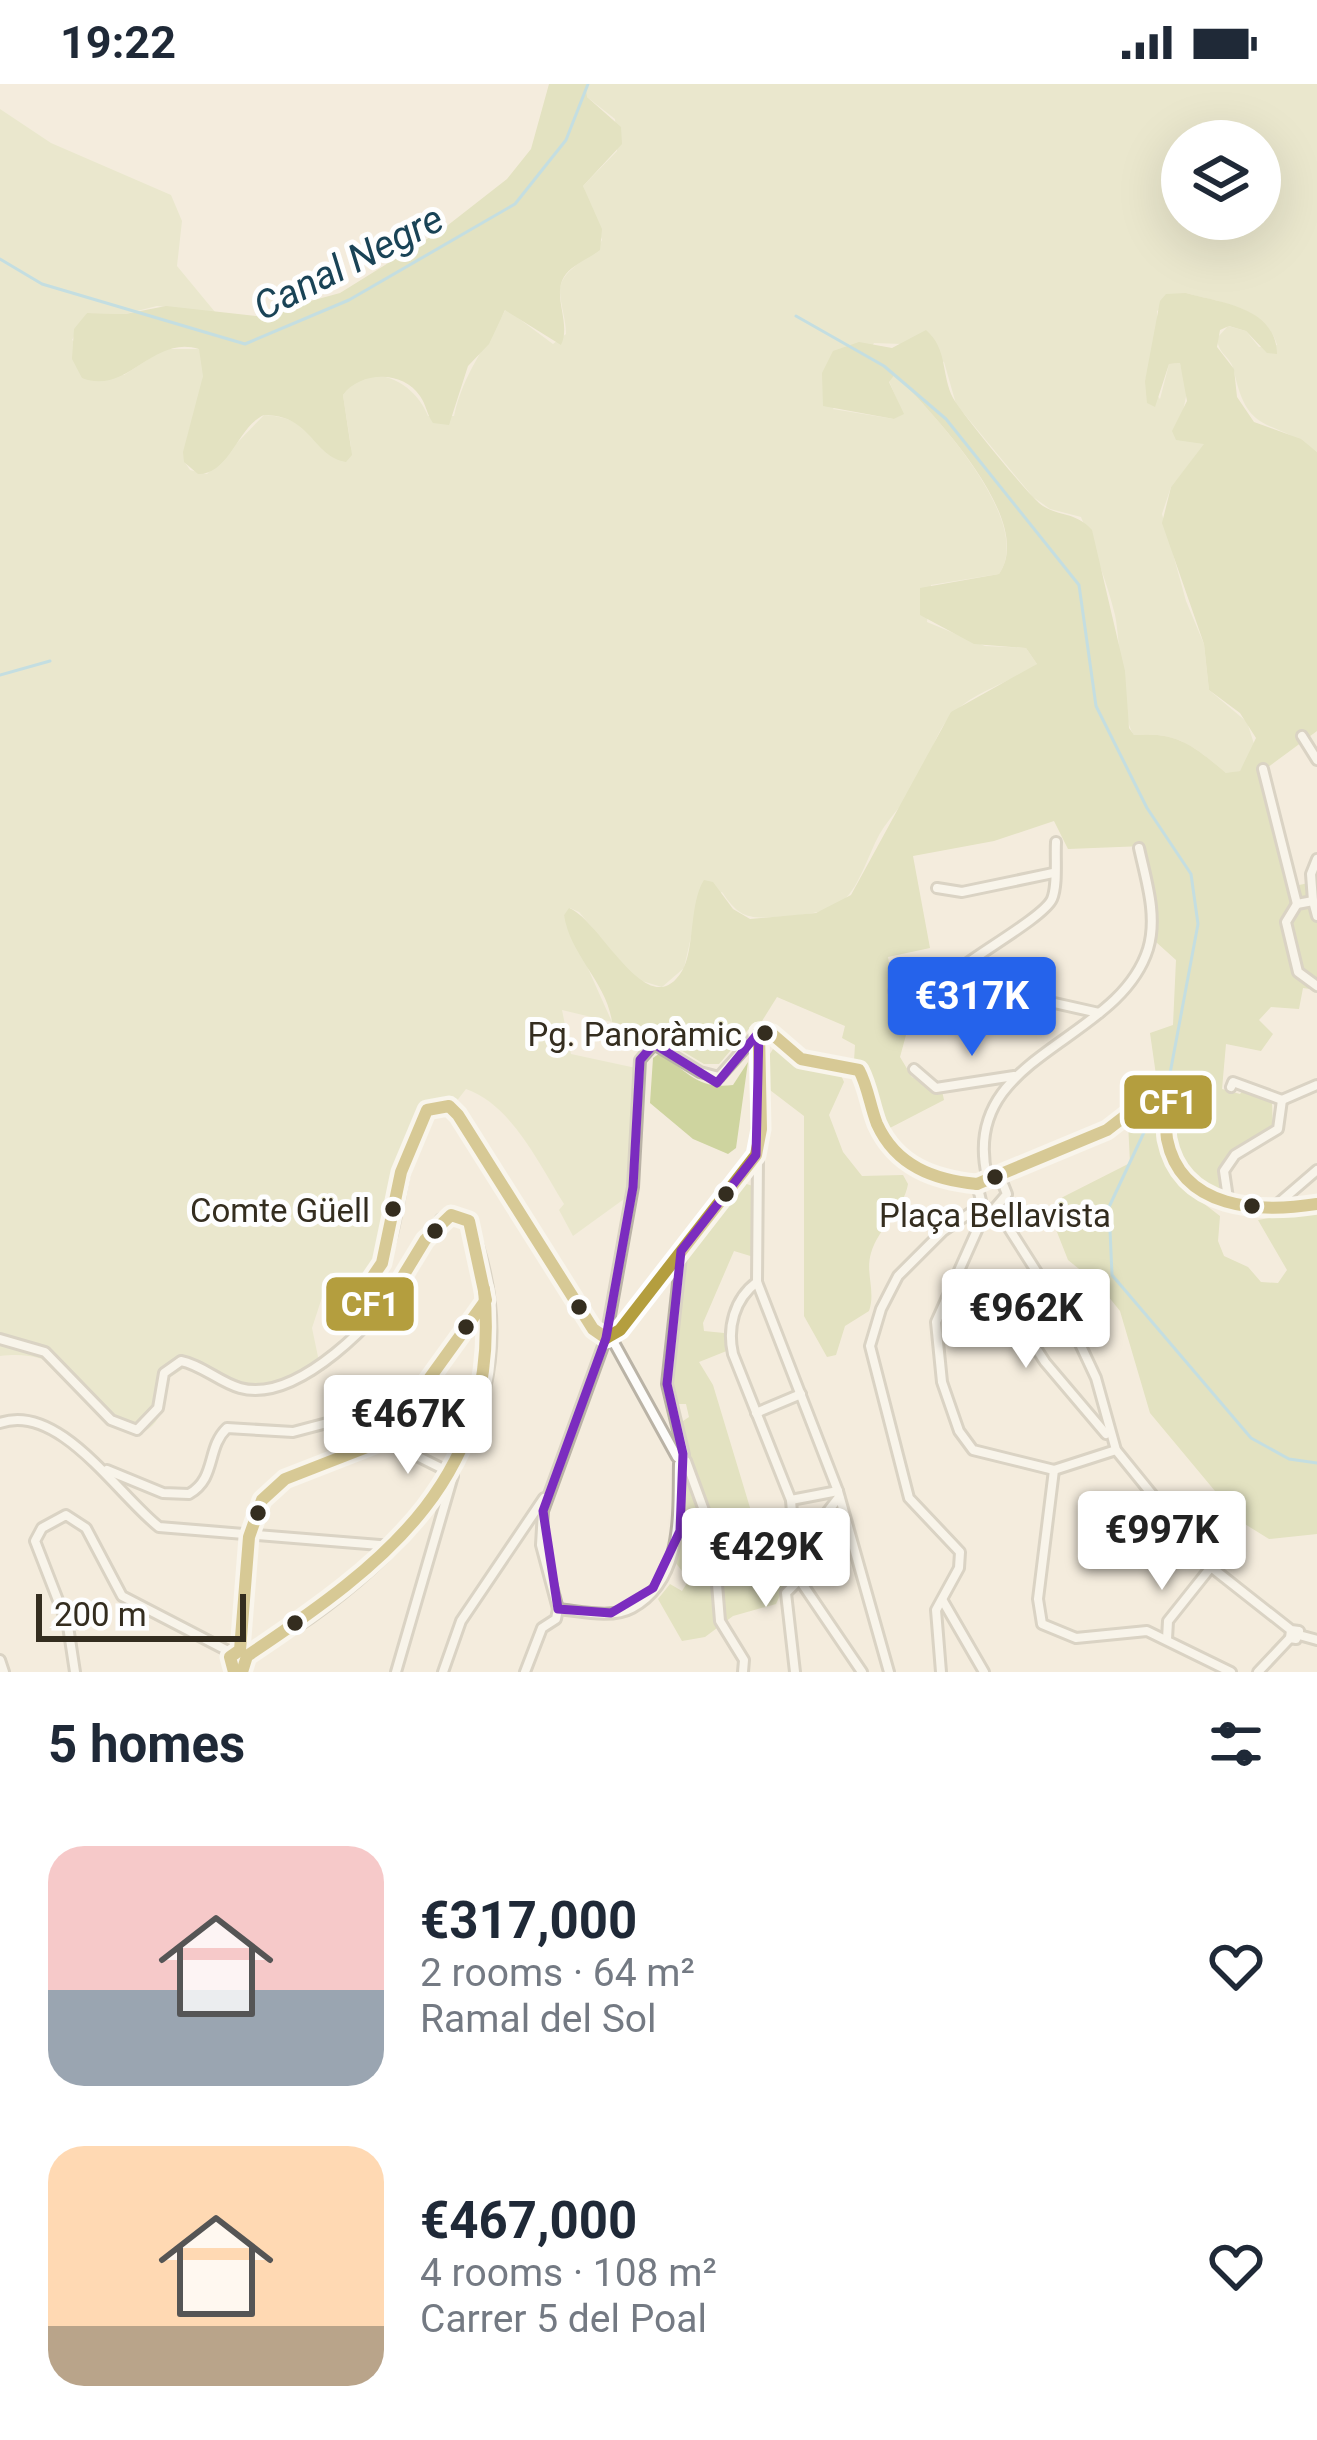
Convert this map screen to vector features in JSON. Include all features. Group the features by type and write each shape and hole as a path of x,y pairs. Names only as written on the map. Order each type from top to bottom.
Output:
{"street":[{"path":"1302,736 1317,760"},
{"path":"1263,769 1297,904 1286,922 1298,972 1317,986"},
{"path":"894,992 953,974 983,948 1042,914 1054,895 1055,842"},
{"path":"987,1176 980,1140 1014,1076 1100,1013 1132,978 1149,946 1151,909 1139,848"},
{"path":"1317,860 1311,874 1317,916"},
{"path":"937,888 962,892 1053,873"},
{"path":"1297,904 1312,901"},
{"path":"953,974 974,986 1100,1013"},
{"path":"759,1031 772,1034 801,1059 860,1070 885,1137 900,1160 938,1181 977,1184 987,1176"},
{"path":"759,1031 761,1129 755,1155 759,1286 838,1494 889,1672"},
{"path":"443,1672 461,1621 547,1495 606,1338 633,1187 631,1139 643,1051 655,1044 700,1072 719,1076 759,1031"},
{"path":"914,1069 936,1088 1014,1076"},
{"path":"1231,1087 1233,1082 1282,1100 1317,1085"},
{"path":"987,1176 1000,1179 1107,1130 1148,1094 1161,1094 1174,1157 1206,1197 1229,1205 1273,1208 1317,1204"},
{"path":"1229,1205 1224,1171 1235,1155 1278,1129 1282,1100"},
{"path":"394,1291 356,1309 382,1263 416,1127 427,1110 449,1106 593,1328 622,1354 682,1459 680,1531 653,1588 633,1607 611,1613 558,1609"},
{"path":"606,1338 620,1330 674,1268 682,1250 755,1155"},
{"path":"1273,1208 1317,1170"},
{"path":"736,1178 750,1177 757,1187"},
{"path":"941,1672 935,1621 959,1568 960,1552 909,1498 870,1346 880,1309 898,1276 943,1231 1007,1194 1000,1179"},
{"path":"977,1184 1073,1329 1096,1378 1110,1439"},
{"path":"988,1207 949,1290 935,1339 941,1382 964,1441 998,1460 1054,1470 1116,1450"},
{"path":"0,1340 45,1352 111,1420 137,1430 158,1408 171,1364 190,1363 240,1388 285,1384 338,1354 394,1291 441,1219 457,1215 472,1230 492,1342 477,1428 453,1474 396,1672"},
{"path":"674,1268 667,1384 682,1459 718,1560 720,1621 744,1660 743,1672"},
{"path":"759,1286 745,1295 729,1334 790,1500 800,1580 862,1672"},
{"path":"949,1290 986,1291 1005,1300 1046,1362 1210,1567 1293,1634 1317,1640"},
{"path":"239,1661 254,1512 285,1479 385,1440 410,1412 486,1300"},
{"path":"756,1413 801,1394"},
{"path":"0,1423 36,1421 103,1468 163,1493 189,1494 206,1480 218,1437 226,1428 293,1432 365,1413 410,1412"},
{"path":"385,1440 453,1474"},
{"path":"103,1468 136,1509 159,1527 249,1538 394,1546"},
{"path":"1054,1470 1038,1599 1042,1624 1076,1638 1148,1631 1168,1621 1210,1567"},
{"path":"239,1661 310,1618 394,1546 453,1474"},
{"path":"790,1500 838,1494"},
{"path":"805,1542 838,1494"},
{"path":"525,1672 542,1628 556,1619 558,1609 541,1546 547,1495"},
{"path":"75,1672 68,1626 35,1541 43,1528 66,1515 86,1528 122,1596 239,1661"},
{"path":"795,1672 786,1593 800,1580"},
{"path":"943,1600 980,1672"},
{"path":"1167,1639 1168,1621"},
{"path":"1148,1631 1231,1672"},
{"path":"1258,1672 1293,1634"},
{"path":"0,1660 4,1672"}],"highlighted area":[{"path":"759,1032 756,1155 681,1251 667,1384 683,1454 680,1531 653,1588 611,1613 558,1609 543,1511 606,1338 633,1187 640,1060 654,1044 717,1083"}],"green space":[{"path":"549,84 586,84 587,97 621,127 622,144 583,186 602,229 600,250 573,267 562,282 561,345 505,310 489,344 468,366 449,425 433,423 420,396 403,382 370,378 343,395 352,455 346,462 326,452 292,422 264,415 218,466 198,474 184,462 183,452 203,376 199,349 168,350 113,379 82,378 72,359 74,329 87,313 125,314 166,306 256,316 340,293 443,229 507,179 531,149"},
{"path":"586,84 1317,84 1317,452 1254,417 1246,407 1217,338 1228,326 1246,331 1259,347 1277,345 1263,322 1240,308 1186,293 1157,311 1157,339 1145,381 1160,399 1169,364 1180,363 1187,392 1182,416 1205,444 1171,487 1162,514 1186,601 1204,644 1209,690 1247,722 1255,747 1240,771 1227,774 1174,738 1134,735 1124,697 1115,615 1081,517 1050,509 1033,497 956,404 944,362 901,344 874,343 833,409 894,419 903,414 889,381 894,373 974,468 1003,525 1007,552 999,574 931,585 927,622 985,646 1026,648 1037,664 954,712 917,782 879,835 851,892 832,908 757,917 738,911 722,892 698,906 684,968 662,987 635,979 579,912 570,908 564,915 612,1022 562,1010 571,1054 636,1068 631,1194 573,1236 559,1210 564,1204 523,1138 497,1108 466,1089 449,1111 425,1121 403,1156 381,1259 365,1284 330,1273 312,1328 321,1371 279,1388 252,1392 186,1367 169,1378 156,1422 132,1435 96,1411 61,1370 46,1361 0,1356 0,109 51,143 171,195 182,221 177,266 215,312 157,306 125,314 87,313 72,340 124,375 164,349 199,349 203,376 184,461 190,470 207,474 264,415 290,420 325,440 351,447 343,395 366,377 391,378 403,384 428,416 454,416 469,373 506,309 553,344 566,334 561,298 564,277 602,240 583,186 617,151 615,119 587,97"},
{"path":"1186,293 1245,310 1267,326 1277,354 1267,353 1246,331 1229,326 1220,330 1217,347 1234,369 1237,397 1254,422 1301,439 1317,452 1317,731 1260,773 1290,887 1313,882 1317,867 1317,990 1303,988 1299,1009 1271,1007 1259,1020 1273,1034 1261,1051 1226,1044 1222,1089 1240,1094 1243,1090 1272,1102 1273,1130 1230,1154 1221,1168 1221,1199 1206,1192 1187,1170 1178,1141 1175,1095 1157,1082 1150,1033 1173,1025 1176,960 1156,942 1156,897 1144,846 1068,849 1054,821 994,841 913,856 930,948 888,957 894,991 889,1010 918,1017 921,1024 906,1035 900,1057 912,1077 942,1091 944,1100 886,1130 870,1084 854,1061 855,1045 842,1038 845,1026 777,997 762,1021 753,1024 719,1064 704,1064 649,1031 612,1022 603,994 573,943 564,915 569,908 640,979 654,986 669,985 682,971 704,880 713,882 733,909 750,919 816,913 851,895 951,712 1037,664 1026,648 974,644 920,615 920,588 999,574 1007,551 1004,525 974,468 895,374 889,382 904,414 894,419 823,406 822,373 833,351 859,342 892,348 926,330 933,337 953,398 996,454 1043,506 1080,520 1092,530 1125,671 1129,728 1134,735 1185,743 1226,773 1240,771 1256,738 1240,713 1209,690 1204,644 1162,523 1171,487 1204,444 1176,440 1172,431 1187,401 1180,363 1169,364 1155,407 1147,403 1145,381 1160,301 1166,294"},
{"path":"773,1049 803,1068 840,1073 844,1082 829,1115 843,1152 862,1176 903,1175 908,1184 871,1253 869,1311 845,1326 836,1355 827,1357 804,1316 804,1116 766,1087"},
{"path":"660,1053 711,1085 733,1085 748,1062 736,1148 728,1154 693,1139 650,1103 653,1058"},
{"path":"1155,1101 1163,1101 1164,1142 1171,1168 1188,1190 1220,1216 1218,1241 1224,1256 1248,1267 1261,1282 1278,1283 1287,1270 1258,1220 1317,1209 1317,1534 1269,1539 1240,1521 1150,1413 1120,1311 1100,1286 1068,1260 1055,1227 1040,1218 1063,1197 1130,1163 1128,1122"},
{"path":"740,1182 753,1186 757,1258 734,1251 703,1323 704,1331 724,1333 729,1350 699,1362 713,1385 751,1511 762,1530 789,1531 787,1580 776,1604 733,1616 705,1637 682,1641 658,1599 670,1584 682,1591 689,1580 675,1562 684,1532 683,1421 689,1417 686,1404 675,1404 673,1390 675,1305 691,1242"}],"waterway":[{"name":"Canal Negre","path":"0,259 42,284 245,344 349,300 515,204 566,140 588,84"},
{"path":"796,316 884,366 946,419 1079,585 1096,706 1147,808 1191,874 1198,924 1169,1079 1109,1207 1112,1275 1251,1438 1289,1459 1317,1463"},
{"path":"0,675 50,661"}],"transit line":[{"name":"CF1","path":"759,1032 772,1034 801,1059 859,1070 877,1124 895,1151 931,1174 977,1184"},
{"name":"CF1","path":"606,1338 620,1330 756,1155 761,1129 759,1032"},
{"name":"CF1","path":"977,1184 1107,1130 1156,1092 1168,1100 1167,1139 1175,1163 1206,1193 1248,1206 1317,1204"},
{"name":"CF1","path":"234,1672 230,1657 240,1650 249,1537 262,1500 285,1479 385,1440 486,1300 469,1221 451,1215 425,1240 394,1291 359,1310 354,1304 382,1263 401,1172 427,1110 449,1106 458,1115 593,1329 606,1338"},
{"name":"CF1","path":"242,1672 247,1656 389,1548 425,1507 454,1463 474,1412 485,1355 484,1289"}],"place":[{"name":"Pg. Panoràmic","path":"765,1033"},
{"name":"Plaça Bellavista","path":"995,1177"},
{"name":"Comte Güell","path":"393,1209"}]}
